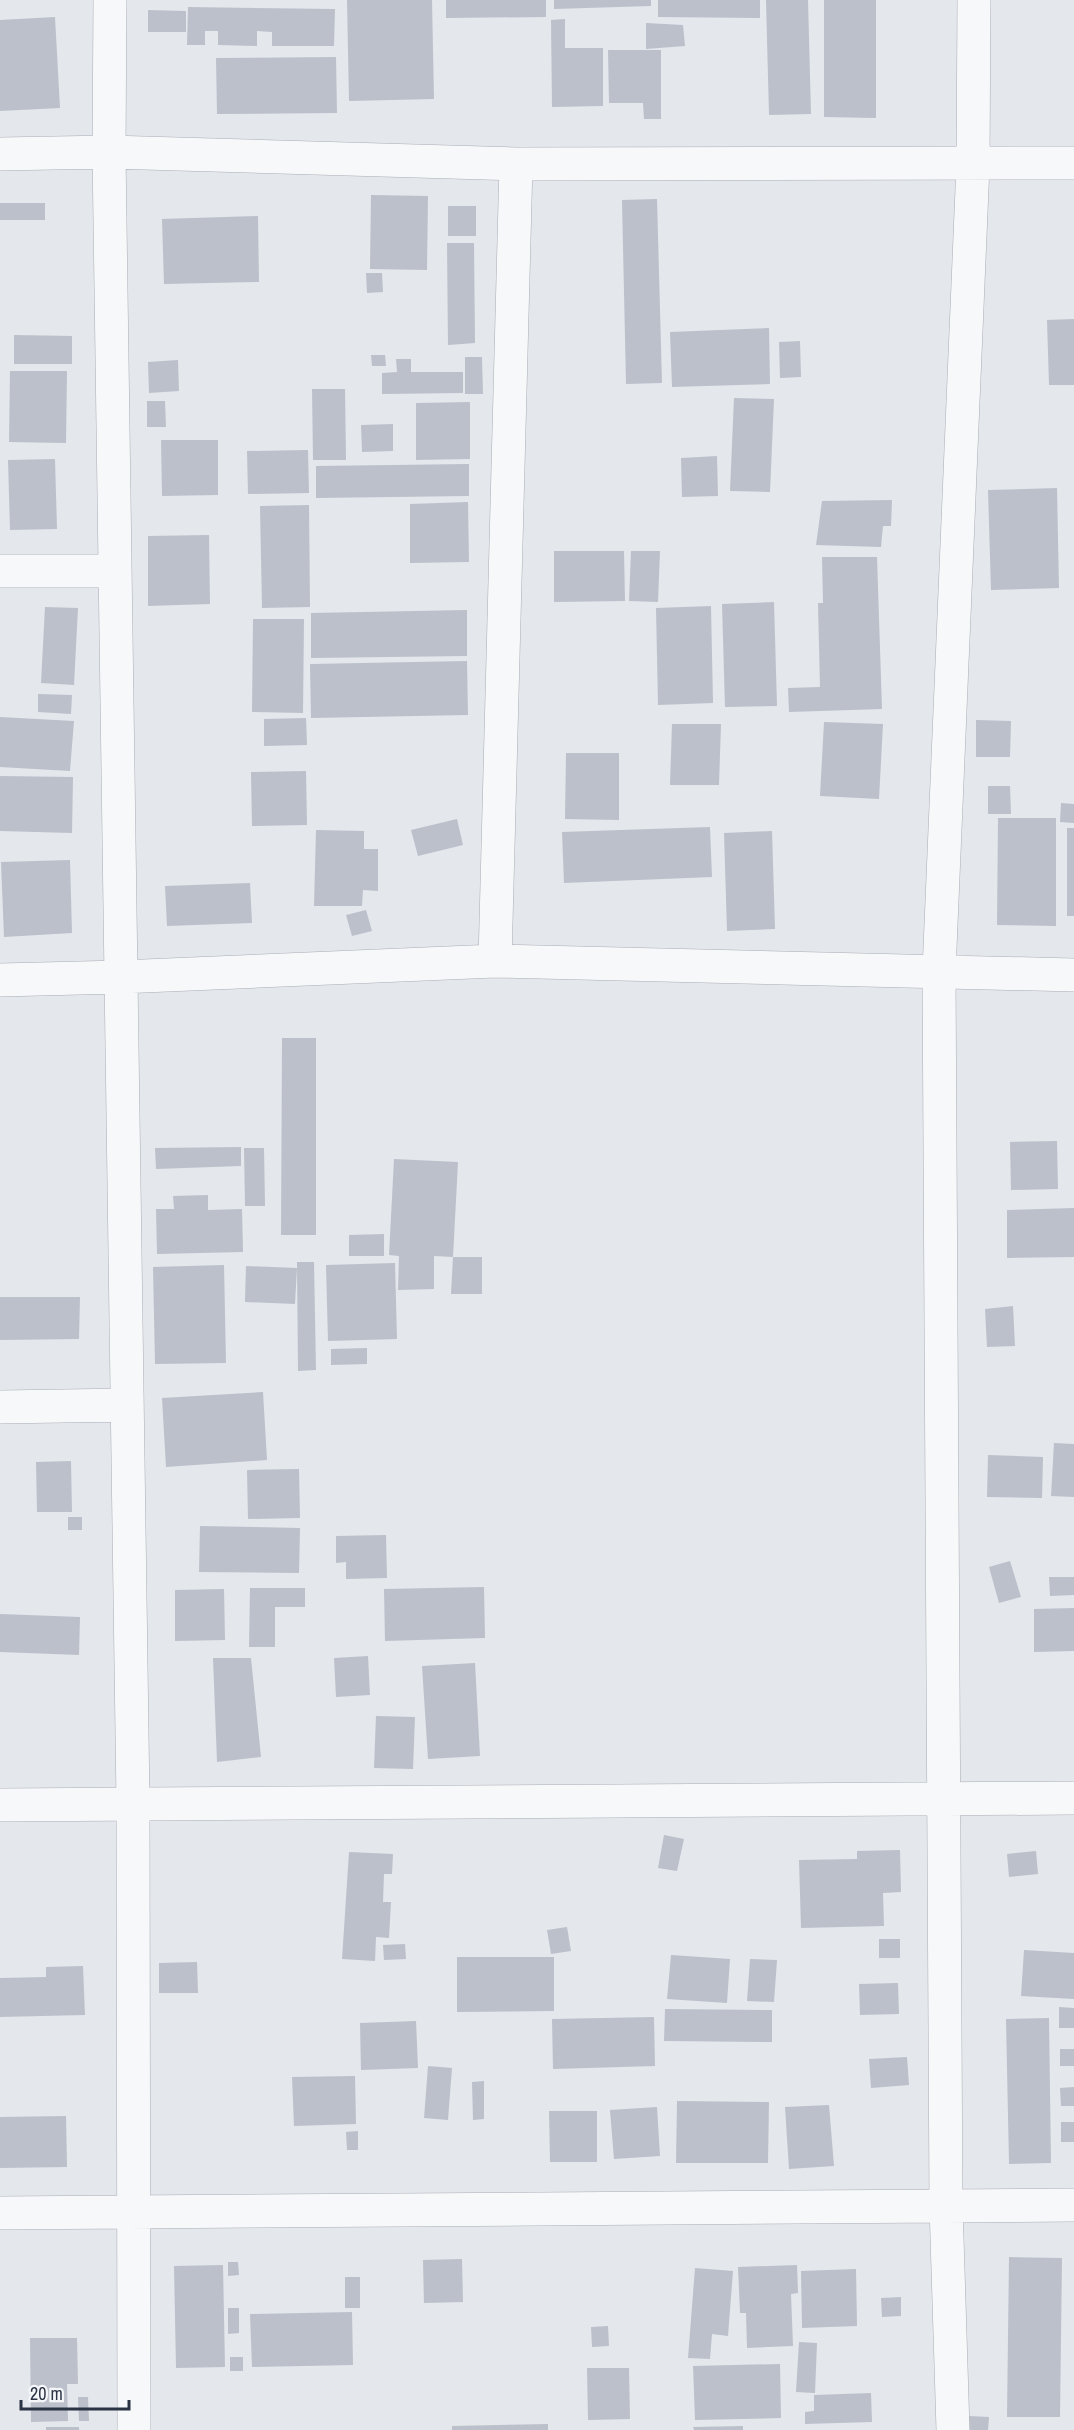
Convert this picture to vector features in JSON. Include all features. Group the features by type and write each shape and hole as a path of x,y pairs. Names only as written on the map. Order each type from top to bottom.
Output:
{"street":[{"path":"110,0 109,152 133,1802 134,2430"},
{"path":"953,2430 946,2205 939,972 973,165 974,0"},
{"path":"0,154 109,152 516,164 973,165 1074,163"},
{"path":"495,961 516,164"},
{"path":"0,571 115,571"},
{"path":"0,980 495,961 1074,975"},
{"path":"0,1407 127,1405"},
{"path":"0,1805 133,1802 1074,1798"},
{"path":"0,2212 1074,2205"}],"building":[{"path":"347,0 432,0 434,99 349,101"},
{"path":"446,0 546,0 546,17 446,18"},
{"path":"554,0 651,0 651,6 554,9"},
{"path":"658,0 760,0 760,18 658,17"},
{"path":"766,0 808,0 811,114 769,115"},
{"path":"824,0 876,0 876,118 824,117"},
{"path":"188,7 335,9 334,46 272,46 272,32 257,31 257,46 218,45 218,31 205,31 205,45 187,45"},
{"path":"148,10 186,11 186,32 148,32"},
{"path":"55,17 60,108 0,111 0,20"},
{"path":"565,19 565,48 603,48 603,106 552,107 551,20"},
{"path":"646,23 683,25 685,46 646,49"},
{"path":"608,50 661,50 661,119 644,119 643,103 609,103"},
{"path":"336,57 337,113 217,114 216,58"},
{"path":"371,195 428,196 427,270 370,269"},
{"path":"657,199 662,383 626,384 622,200"},
{"path":"0,203 45,203 45,220 0,220"},
{"path":"448,206 476,206 476,236 448,236"},
{"path":"258,216 259,282 164,284 162,219"},
{"path":"447,243 474,243 475,343 448,345"},
{"path":"366,273 382,273 383,292 367,293"},
{"path":"1074,319 1074,385 1049,385 1047,320"},
{"path":"769,328 770,384 672,387 670,332"},
{"path":"14,335 72,336 72,364 14,364"},
{"path":"800,341 801,377 780,378 779,342"},
{"path":"371,355 385,355 386,366 372,366"},
{"path":"465,357 482,357 483,394 465,394"},
{"path":"396,359 411,359 411,372 463,372 463,393 382,394 382,373 397,372"},
{"path":"178,360 179,391 149,393 148,362"},
{"path":"10,371 67,371 66,443 9,442"},
{"path":"312,389 345,389 346,460 313,460"},
{"path":"734,398 774,399 770,492 730,491"},
{"path":"147,401 165,401 166,427 147,427"},
{"path":"470,402 470,459 416,460 416,403"},
{"path":"393,424 393,451 362,452 361,425"},
{"path":"161,440 218,440 218,495 162,496"},
{"path":"308,450 309,493 248,494 247,451"},
{"path":"717,456 718,496 682,497 681,458"},
{"path":"55,459 57,529 10,530 8,460"},
{"path":"469,464 469,496 316,498 316,466"},
{"path":"1057,488 1059,588 991,590 988,490"},
{"path":"892,500 891,526 883,526 881,547 816,545 822,501"},
{"path":"468,502 469,562 410,563 410,504"},
{"path":"309,505 310,607 262,608 260,506"},
{"path":"209,535 210,604 148,606 148,536"},
{"path":"554,551 624,551 625,601 554,602"},
{"path":"631,551 660,551 658,602 629,601"},
{"path":"822,557 877,557 882,709 789,712 788,688 820,687 818,603 823,603"},
{"path":"774,602 777,706 725,707 722,604"},
{"path":"711,606 713,703 658,705 656,608"},
{"path":"45,607 78,608 74,685 41,683"},
{"path":"467,610 467,656 311,658 311,613"},
{"path":"253,619 304,619 303,713 252,712"},
{"path":"467,661 468,715 311,718 310,664"},
{"path":"38,694 72,695 71,714 38,712"},
{"path":"0,717 74,721 70,771 0,767"},
{"path":"306,718 307,745 264,746 264,719"},
{"path":"976,720 1011,721 1010,757 976,757"},
{"path":"824,722 883,724 879,799 820,796"},
{"path":"672,724 721,724 719,785 670,785"},
{"path":"566,753 619,753 619,820 565,819"},
{"path":"306,771 307,825 252,826 251,772"},
{"path":"0,776 73,777 72,833 0,831"},
{"path":"988,786 1010,786 1011,814 988,814"},
{"path":"1061,803 1074,804 1074,823 1060,822"},
{"path":"998,818 1056,818 1056,926 997,925"},
{"path":"457,819 463,845 418,856 411,830"},
{"path":"710,827 712,877 564,883 562,832"},
{"path":"1067,828 1074,828 1074,916 1067,916"},
{"path":"316,830 364,831 364,849 378,849 378,891 363,890 362,906 314,906"},
{"path":"772,831 775,929 727,931 724,833"},
{"path":"70,860 72,933 4,937 1,862"},
{"path":"250,883 252,923 167,926 165,886"},
{"path":"366,910 372,931 352,936 346,915"},
{"path":"282,1038 316,1038 316,1235 281,1235"},
{"path":"1057,1141 1058,1189 1011,1190 1010,1142"},
{"path":"241,1147 241,1166 156,1169 155,1148"},
{"path":"244,1148 264,1148 265,1206 245,1206"},
{"path":"394,1159 458,1162 453,1257 434,1256 434,1289 398,1290 399,1256 389,1255"},
{"path":"208,1195 208,1210 242,1209 243,1252 157,1254 156,1209 174,1209 173,1196"},
{"path":"1074,1208 1074,1257 1007,1258 1007,1210"},
{"path":"384,1234 384,1256 349,1256 349,1235"},
{"path":"453,1257 482,1257 482,1294 451,1294"},
{"path":"297,1262 314,1262 316,1370 298,1371"},
{"path":"395,1263 397,1339 328,1341 326,1265"},
{"path":"224,1265 226,1363 155,1364 153,1267"},
{"path":"246,1266 297,1268 295,1304 245,1302"},
{"path":"0,1297 80,1297 79,1339 0,1340"},
{"path":"1013,1306 1015,1346 987,1347 985,1309"},
{"path":"367,1348 367,1364 331,1365 331,1349"},
{"path":"263,1392 267,1460 166,1467 162,1398"},
{"path":"1054,1443 1074,1444 1074,1497 1051,1496"},
{"path":"988,1455 1043,1457 1042,1498 987,1497"},
{"path":"71,1461 72,1512 37,1512 36,1462"},
{"path":"299,1469 300,1518 248,1519 247,1470"},
{"path":"68,1517 82,1517 82,1530 68,1530"},
{"path":"200,1526 300,1528 299,1573 199,1572"},
{"path":"386,1535 387,1578 346,1579 346,1562 336,1563 336,1536"},
{"path":"1010,1561 1021,1597 999,1603 989,1567"},
{"path":"1049,1577 1074,1577 1074,1595 1050,1596"},
{"path":"484,1587 485,1638 385,1641 384,1589"},
{"path":"250,1588 305,1588 305,1607 275,1607 275,1647 249,1647"},
{"path":"224,1589 225,1640 175,1641 175,1590"},
{"path":"1074,1608 1074,1651 1034,1652 1034,1609"},
{"path":"0,1614 80,1617 79,1655 0,1652"},
{"path":"368,1656 370,1695 336,1697 334,1658"},
{"path":"213,1658 251,1658 261,1757 217,1762"},
{"path":"475,1663 480,1756 428,1759 422,1666"},
{"path":"376,1716 415,1717 413,1769 374,1768"},
{"path":"664,1835 684,1839 677,1871 658,1868"},
{"path":"900,1850 901,1892 883,1893 884,1926 801,1928 799,1860 857,1859 857,1851"},
{"path":"1036,1851 1038,1874 1009,1877 1007,1854"},
{"path":"349,1852 393,1854 392,1874 384,1874 383,1902 391,1902 389,1938 376,1937 375,1961 342,1959"},
{"path":"567,1927 571,1951 551,1954 547,1930"},
{"path":"879,1939 900,1939 900,1958 879,1958"},
{"path":"405,1944 406,1959 384,1960 383,1945"},
{"path":"1024,1950 1074,1953 1074,1999 1021,1996"},
{"path":"671,1955 730,1959 727,2003 667,1999"},
{"path":"457,1957 554,1957 554,2011 457,2012"},
{"path":"750,1959 777,1960 774,2002 747,2001"},
{"path":"197,1962 198,1993 159,1993 159,1963"},
{"path":"83,1966 85,2015 0,2017 0,1978 46,1977 46,1967"},
{"path":"898,1983 899,2014 860,2015 859,1984"},
{"path":"1059,2007 1074,2008 1074,2028 1059,2028"},
{"path":"665,2009 772,2010 772,2042 664,2041"},
{"path":"654,2017 655,2066 553,2069 552,2019"},
{"path":"1049,2018 1051,2163 1009,2164 1006,2019"},
{"path":"416,2021 418,2068 361,2070 360,2023"},
{"path":"1060,2049 1074,2049 1074,2066 1060,2066"},
{"path":"907,2057 909,2085 871,2088 869,2059"},
{"path":"428,2066 452,2068 448,2120 424,2118"},
{"path":"355,2076 356,2124 294,2126 292,2077"},
{"path":"484,2081 484,2119 473,2120 472,2082"},
{"path":"1074,2087 1074,2106 1061,2106 1060,2088"},
{"path":"677,2101 769,2102 768,2163 676,2163"},
{"path":"829,2105 834,2166 789,2169 785,2107"},
{"path":"657,2107 660,2156 614,2159 610,2110"},
{"path":"549,2111 597,2111 597,2162 550,2162"},
{"path":"66,2116 67,2167 0,2168 0,2117"},
{"path":"1061,2122 1074,2122 1074,2142 1061,2142"},
{"path":"358,2131 358,2150 347,2150 346,2132"},
{"path":"1009,2257 1062,2258 1060,2417 1007,2417"},
{"path":"462,2259 463,2302 424,2303 423,2260"},
{"path":"228,2262 238,2262 239,2275 228,2276"},
{"path":"223,2265 225,2367 176,2368 174,2266"},
{"path":"797,2265 798,2293 791,2294 793,2346 747,2348 746,2313 740,2313 738,2267"},
{"path":"695,2268 733,2271 728,2336 712,2334 710,2359 688,2358"},
{"path":"856,2269 857,2326 802,2328 801,2271"},
{"path":"345,2277 360,2277 360,2308 345,2308"},
{"path":"901,2297 901,2316 882,2317 881,2298"},
{"path":"228,2308 239,2308 239,2333 228,2334"},
{"path":"352,2312 353,2365 252,2367 250,2314"},
{"path":"608,2326 609,2346 592,2347 591,2327"},
{"path":"30,2338 77,2338 78,2384 67,2384 68,2421 31,2422"},
{"path":"799,2342 817,2343 815,2393 796,2392"},
{"path":"230,2357 243,2357 243,2371 230,2371"},
{"path":"780,2364 781,2418 695,2420 693,2366"},
{"path":"587,2368 629,2368 630,2419 588,2420"},
{"path":"871,2393 872,2422 805,2424 805,2412 814,2411 814,2395"},
{"path":"78,2397 88,2397 89,2421 79,2421"},
{"path":"969,2416 989,2417 988,2430 969,2430"},
{"path":"548,2424 548,2430 452,2430 452,2426"},
{"path":"743,2426 743,2430 694,2430 693,2427"},
{"path":"46,2427 79,2427 79,2430 46,2430"}]}
